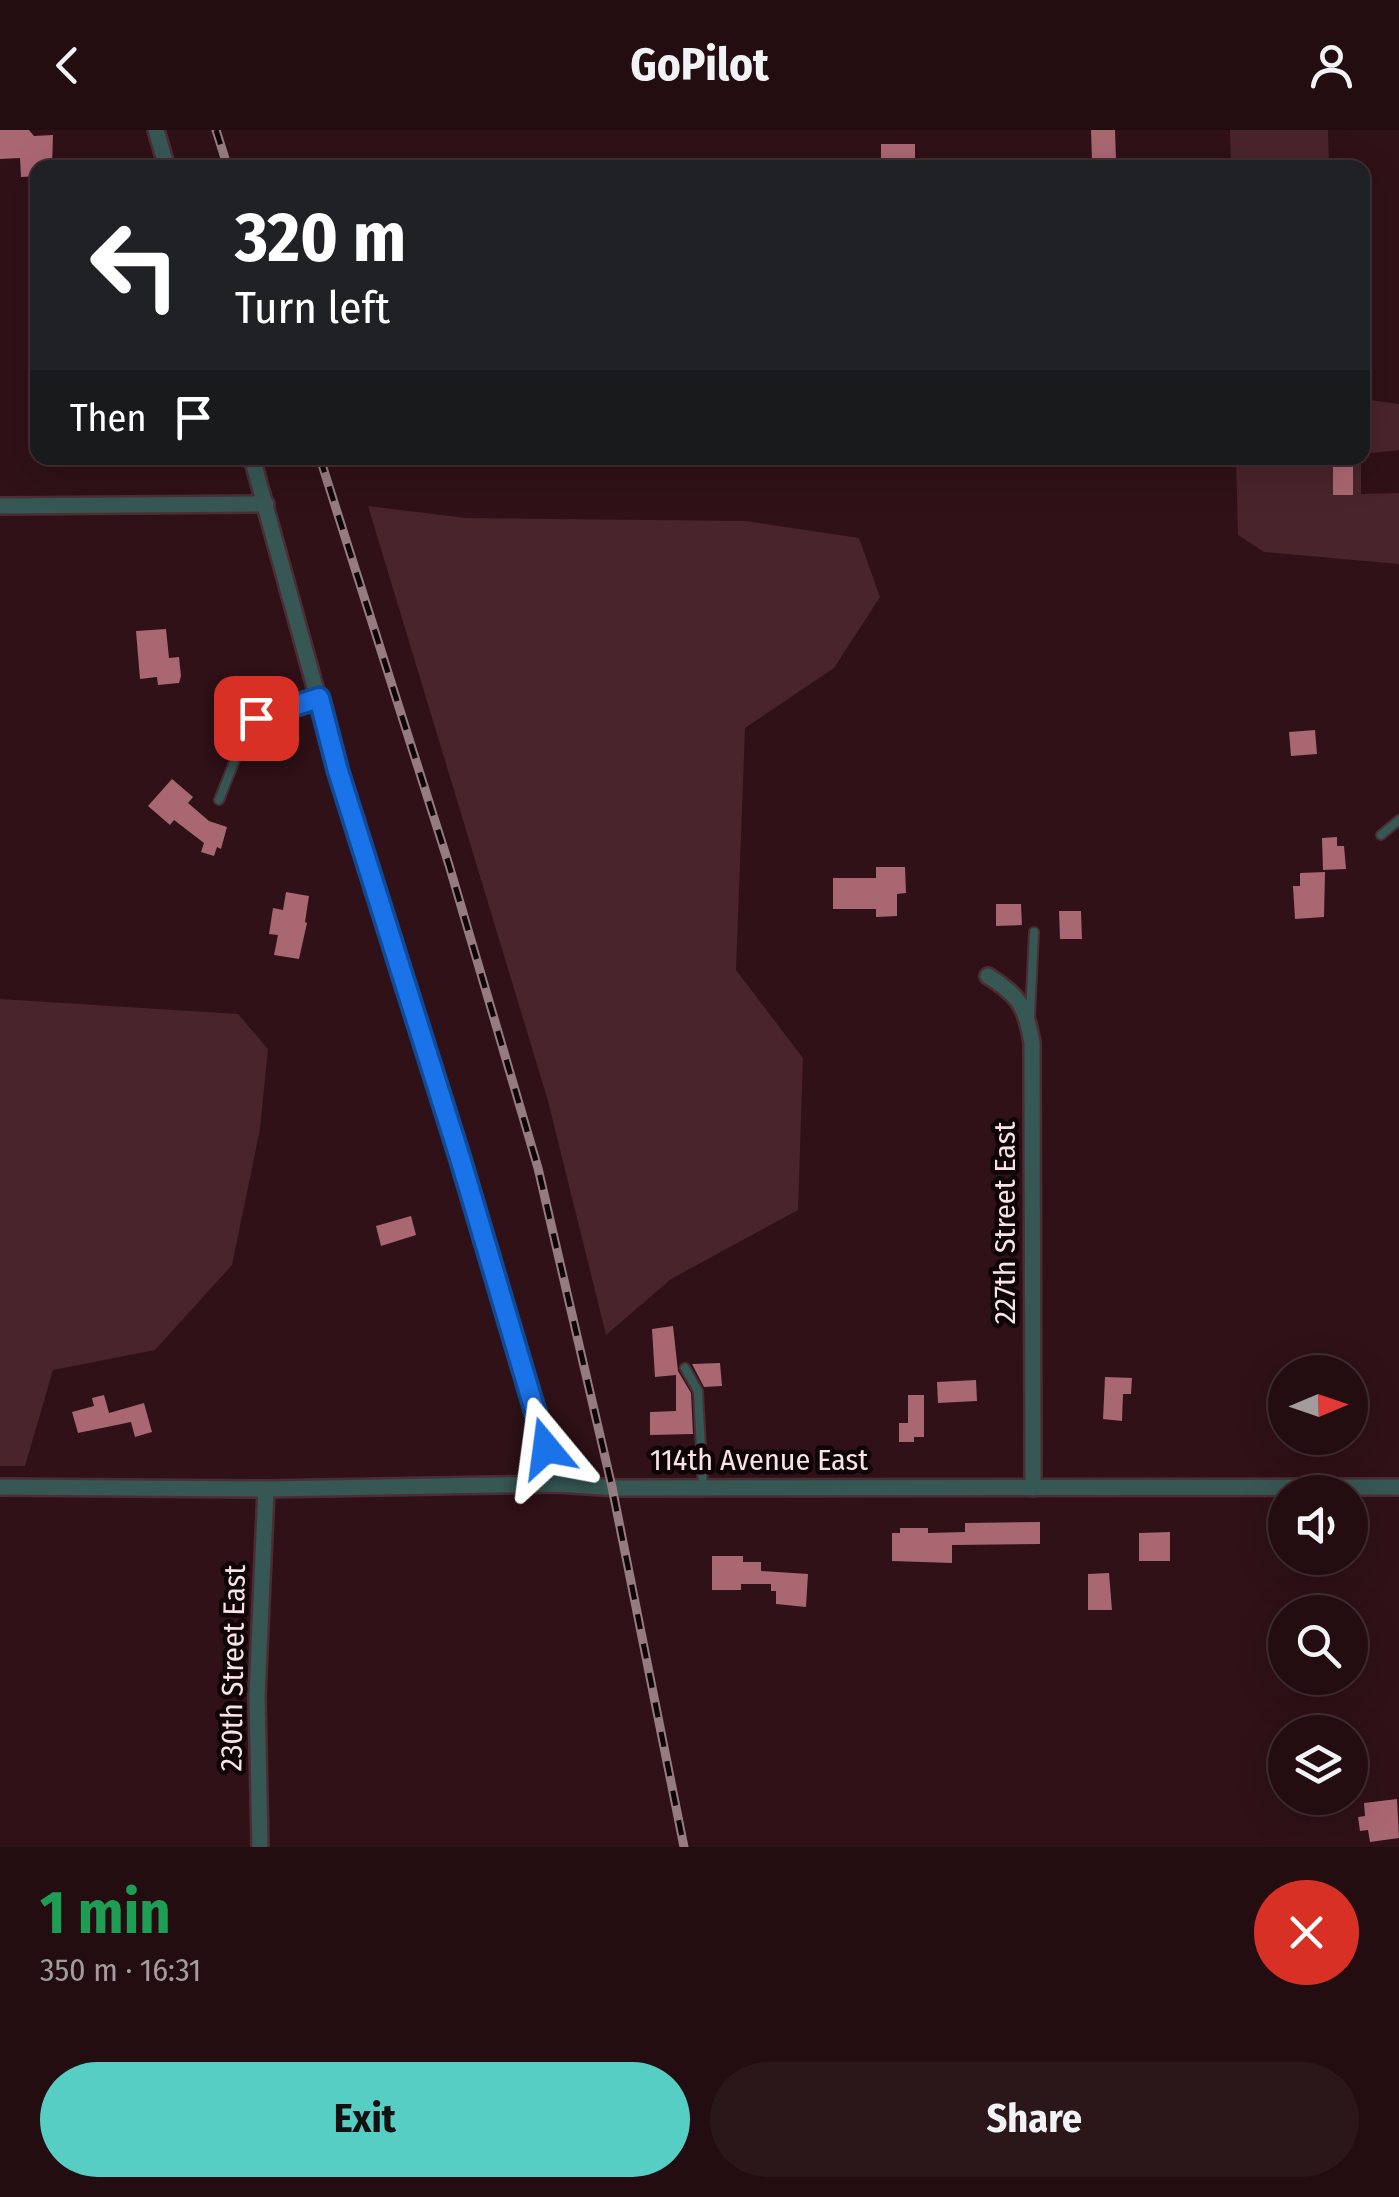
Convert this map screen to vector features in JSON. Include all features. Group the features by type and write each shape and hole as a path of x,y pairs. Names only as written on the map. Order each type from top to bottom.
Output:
{"street":[{"path":"156,130 165,160"},
{"path":"254,465 338,771 557,1484"},
{"path":"0,506 266,504"},
{"path":"988,976 1017,997 1030,1026"},
{"name":"227th Street East","path":"1030,1026 1033,1488"},
{"name":"114th Avenue East","path":"0,1486 1399,1488"},
{"name":"230th Street East","path":"260,1847 257,1696 266,1489"}],"lane":[{"path":"219,800 247,730 256,718 319,698"},
{"path":"1381,835 1399,820"},
{"path":"1030,1026 1034,932"},
{"path":"685,1368 698,1391 703,1488"}],"shaded area":[{"path":"1230,130 1328,130 1329,160 1231,160"},
{"path":"1370,400 1399,404 1399,450 1370,453"},
{"path":"1236,465 1361,465 1361,494 1399,493 1399,564 1264,552 1238,535"},
{"path":"368,506 466,518 746,521 859,538 880,597 834,668 745,728 736,970 803,1058 798,1210 671,1279 606,1335 548,1101"},
{"path":"0,999 238,1014 268,1049 260,1129 232,1265 155,1350 53,1370 25,1466 0,1466"}],"building":[{"path":"0,130 53,135 52,160 30,160 30,176 21,177 20,158 0,159"},
{"path":"1091,130 1115,130 1116,160 1092,160"},
{"path":"881,144 915,144 915,160 881,160"},
{"path":"1333,465 1353,465 1353,495 1333,495"},
{"path":"166,629 169,658 179,657 181,676 179,683 158,685 157,677 140,679 136,631"},
{"path":"1315,730 1317,754 1291,756 1289,732"},
{"path":"172,779 193,797 188,803 209,821 227,827 221,849 217,847 214,856 201,852 204,843 174,820 170,825 148,806"},
{"path":"1337,837 1337,846 1344,846 1346,869 1323,870 1322,838"},
{"path":"876,867 905,867 906,893 897,894 897,916 876,917 876,909 833,909 833,878 876,878"},
{"path":"1325,872 1324,917 1295,919 1293,886 1300,886 1300,873"},
{"path":"286,892 309,896 299,959 274,955 278,935 269,934 273,908 283,910"},
{"path":"996,904 1021,904 1022,925 996,926"},
{"path":"1059,911 1081,911 1082,939 1060,939"},
{"path":"411,1216 416,1235 381,1246 376,1226"},
{"path":"673,1326 678,1371 691,1393 693,1434 650,1435 650,1412 676,1411 676,1375 655,1377 652,1329"},
{"path":"720,1363 722,1386 704,1387 692,1364"},
{"path":"1105,1377 1132,1378 1131,1394 1123,1394 1122,1421 1103,1419"},
{"path":"976,1380 977,1401 938,1403 937,1382"},
{"path":"104,1395 109,1413 144,1403 152,1432 135,1437 131,1422 78,1433 72,1412 94,1406 92,1398"},
{"path":"908,1395 924,1395 924,1437 899,1442 899,1423 908,1423"},
{"path":"1040,1522 1040,1544 952,1545 952,1563 892,1561 892,1533 900,1533 900,1528 928,1528 928,1533 965,1532 965,1523"},
{"path":"1170,1532 1170,1561 1139,1561 1139,1533"},
{"path":"712,1556 743,1556 743,1562 761,1562 761,1571 808,1574 806,1607 776,1604 776,1591 771,1591 771,1584 741,1584 741,1590 712,1590"},
{"path":"1109,1573 1112,1610 1088,1610 1088,1574"},
{"path":"1397,1799 1399,1838 1370,1842 1368,1830 1360,1831 1358,1817 1368,1815 1368,1803"}],"railway":[{"path":"216,130 225,160"},
{"path":"322,465 449,865 538,1168 612,1487 684,1847"}],"route":[{"path":"256,718 319,698 546,1448"}]}
